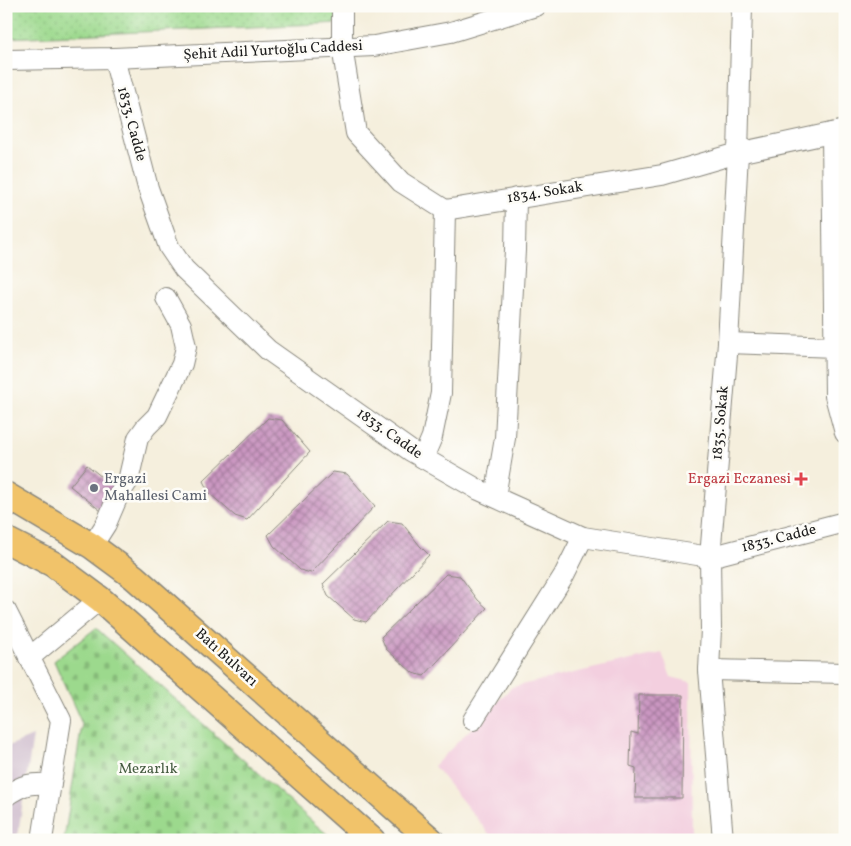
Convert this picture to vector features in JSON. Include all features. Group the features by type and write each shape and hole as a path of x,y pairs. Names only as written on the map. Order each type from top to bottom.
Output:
{"main road":[{"name":"Batı Bulvarı","path":"6,495 92,546 134,577 431,840"},
{"path":"6,540 53,564 100,599 372,840"}],"street":[{"path":"342,6 342,47 356,133 401,182 445,210 441,393 432,437 423,458"},
{"name":"Şehit Adil Yurtoğlu Caddesi","path":"6,60 114,58 374,46 451,32 536,6"},
{"name":"1835. Sokak","path":"723,840 708,670 711,629 710,557 728,343 738,153 742,6"},
{"name":"1833. Cadde","path":"114,58 148,188 169,247 184,270 268,350 423,458 479,490 583,537 710,557 845,522"},
{"path":"838,131 834,347 835,396 845,434"},
{"name":"1834. Sokak","path":"445,210 662,174 738,153 838,131"},
{"path":"495,497 505,438 516,198"},
{"path":"92,546 106,524 118,496 128,481 138,438 157,416 182,364 186,348 181,324 166,298"},
{"path":"728,343 834,347"},
{"path":"473,720 564,575 583,537"},
{"path":"29,658 100,599"},
{"path":"6,611 61,720 42,840"},
{"path":"708,670 845,673"},
{"path":"6,796 27,785 51,784"}],"shaded area":[{"path":"662,653 671,677 691,682 692,840 494,840 434,766 512,687"},
{"path":"33,736 17,840 6,840 6,747"}],"green space":[{"path":"6,6 341,6 341,23 6,38"},
{"name":"Mezarlık","path":"96,628 334,840 64,840 82,724 54,661"}],"building":[{"path":"268,418 282,420 310,452 247,520 235,516 209,493 203,481"},
{"name":"Ergazi Mahallesi Cami","path":"87,465 118,490 101,511 70,486"},
{"path":"333,472 347,474 375,506 311,573 300,570 274,546 268,535"},
{"path":"388,521 402,523 429,555 366,622 354,619 328,596 323,584"},
{"path":"446,574 460,576 478,600 487,608 424,676 413,673 386,649 381,637"},
{"path":"639,695 683,695 682,798 635,798 636,768 630,766 631,732 638,734"}],"place":[{"name":"Ergazi Eczanesi","path":"801,479"},
{"name":"Ergazi Mahallesi Cami","path":"94,488"}]}
